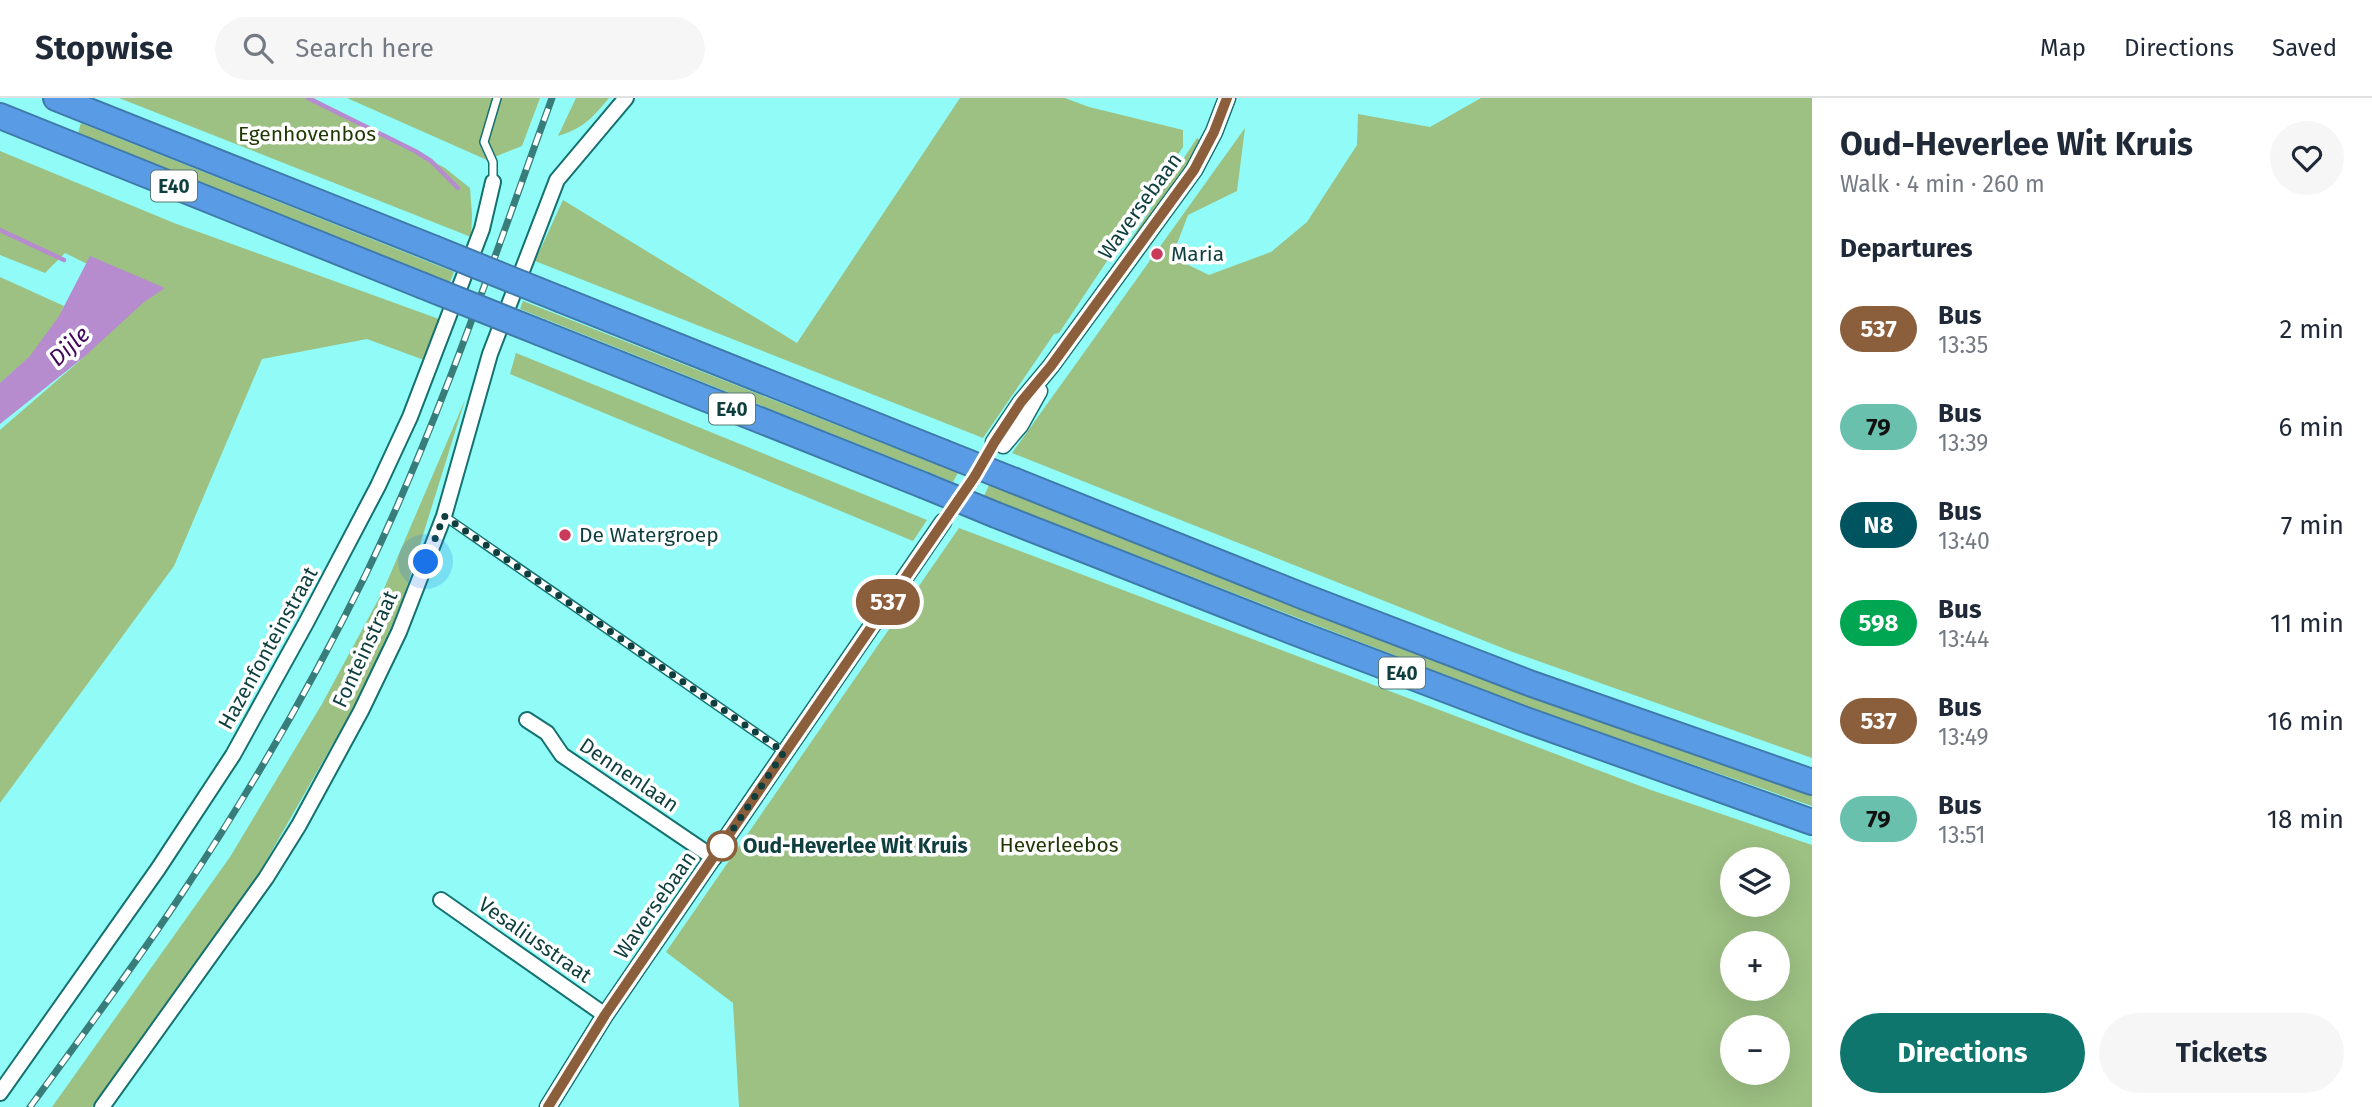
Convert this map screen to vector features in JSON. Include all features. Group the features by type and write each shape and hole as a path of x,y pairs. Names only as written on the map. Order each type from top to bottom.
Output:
{"highway":[{"name":"E40","path":"56,98 1306,597 1532,684 1812,782"},
{"name":"E40","path":"0,116 1307,637 1511,715 1812,822"}],"street":[{"name":"Fonteinstraat","path":"102,1107 258,889 299,825 361,711 399,632 444,516 490,354 557,180 626,98"},
{"name":"Waversebaan","path":"998,444 1030,408 1051,366 1194,170 1214,132 1227,98"},
{"name":"Hazenfonteinstraat","path":"0,1093 158,869 233,755 306,623 379,486 410,417 482,229 494,182"},
{"name":"Waversebaan","path":"548,1107 605,1015 943,523"},
{"name":"Dennenlaan","path":"527,720 547,733 562,755 714,858"},
{"name":"Vesaliusstraat","path":"441,900 605,1015"}],"lane":[{"path":"494,182 493,162 484,142 497,98"},
{"path":"444,516 784,752"}],"green space":[{"name":"Egenhovenbos","path":"119,98 313,98 445,168 470,188 471,237"},
{"name":"Egenhovenbos","path":"347,98 540,98 522,146 487,160"},
{"path":"576,98 609,98 587,122 558,136"},
{"path":"960,98 1065,98 1089,107 1183,130 1183,147 1059,333 1054,334 983,438 535,261 563,200 797,343"},
{"path":"1481,98 1812,98 1812,758 1510,651 1012,453 1245,128 1237,191 1188,215 1172,257 1209,275 1271,252 1307,222 1357,145 1358,114 1430,127"},
{"path":"81,123 454,272 450,282 78,133"},
{"path":"1197,138 1203,142 1180,180 1122,253"},
{"path":"0,151 174,223 439,319 424,360 367,339 262,359 174,566 0,803 0,430 84,357 142,291 65,253 45,273 0,255"},
{"path":"0,277 64,306 49,340 0,383"},
{"path":"523,301 958,473 953,482 520,309"},
{"path":"516,353 927,520 913,541 510,374"},
{"path":"465,400 394,628 350,714 258,875 92,1107 52,1107 230,857 322,704 383,591"},
{"path":"989,485 1531,697 1812,795 1812,806 1528,707 984,496"},
{"name":"Heverleebos","path":"959,528 1648,789 1812,845 1812,1107 739,1107 733,1003 666,952"}],"water":[{"name":"Dijle","path":"90,256 165,288 144,302 84,357 0,424 0,383 30,356 59,316"}],"waterway":[{"path":"308,98 415,151 431,161 458,188"},
{"path":"0,230 64,260"}],"tunnel":[{"path":"943,522 978,472 994,442"}],"railway":[{"path":"30,1107 165,919 208,854 280,736 324,656 366,574 418,457 552,98"}],"bus line":[{"name":"537","path":"548,1107 605,1015 975,476 1021,402 1051,366 1194,170 1214,132 1227,98"}],"place":[{"name":"Maria","path":"1157,254"},
{"name":"De Watergroep","path":"565,535"},
{"name":"Oud-Heverlee Wit Kruis","path":"722,846"}],"route":[{"path":"426,562 444,516 784,752 722,846"}]}
